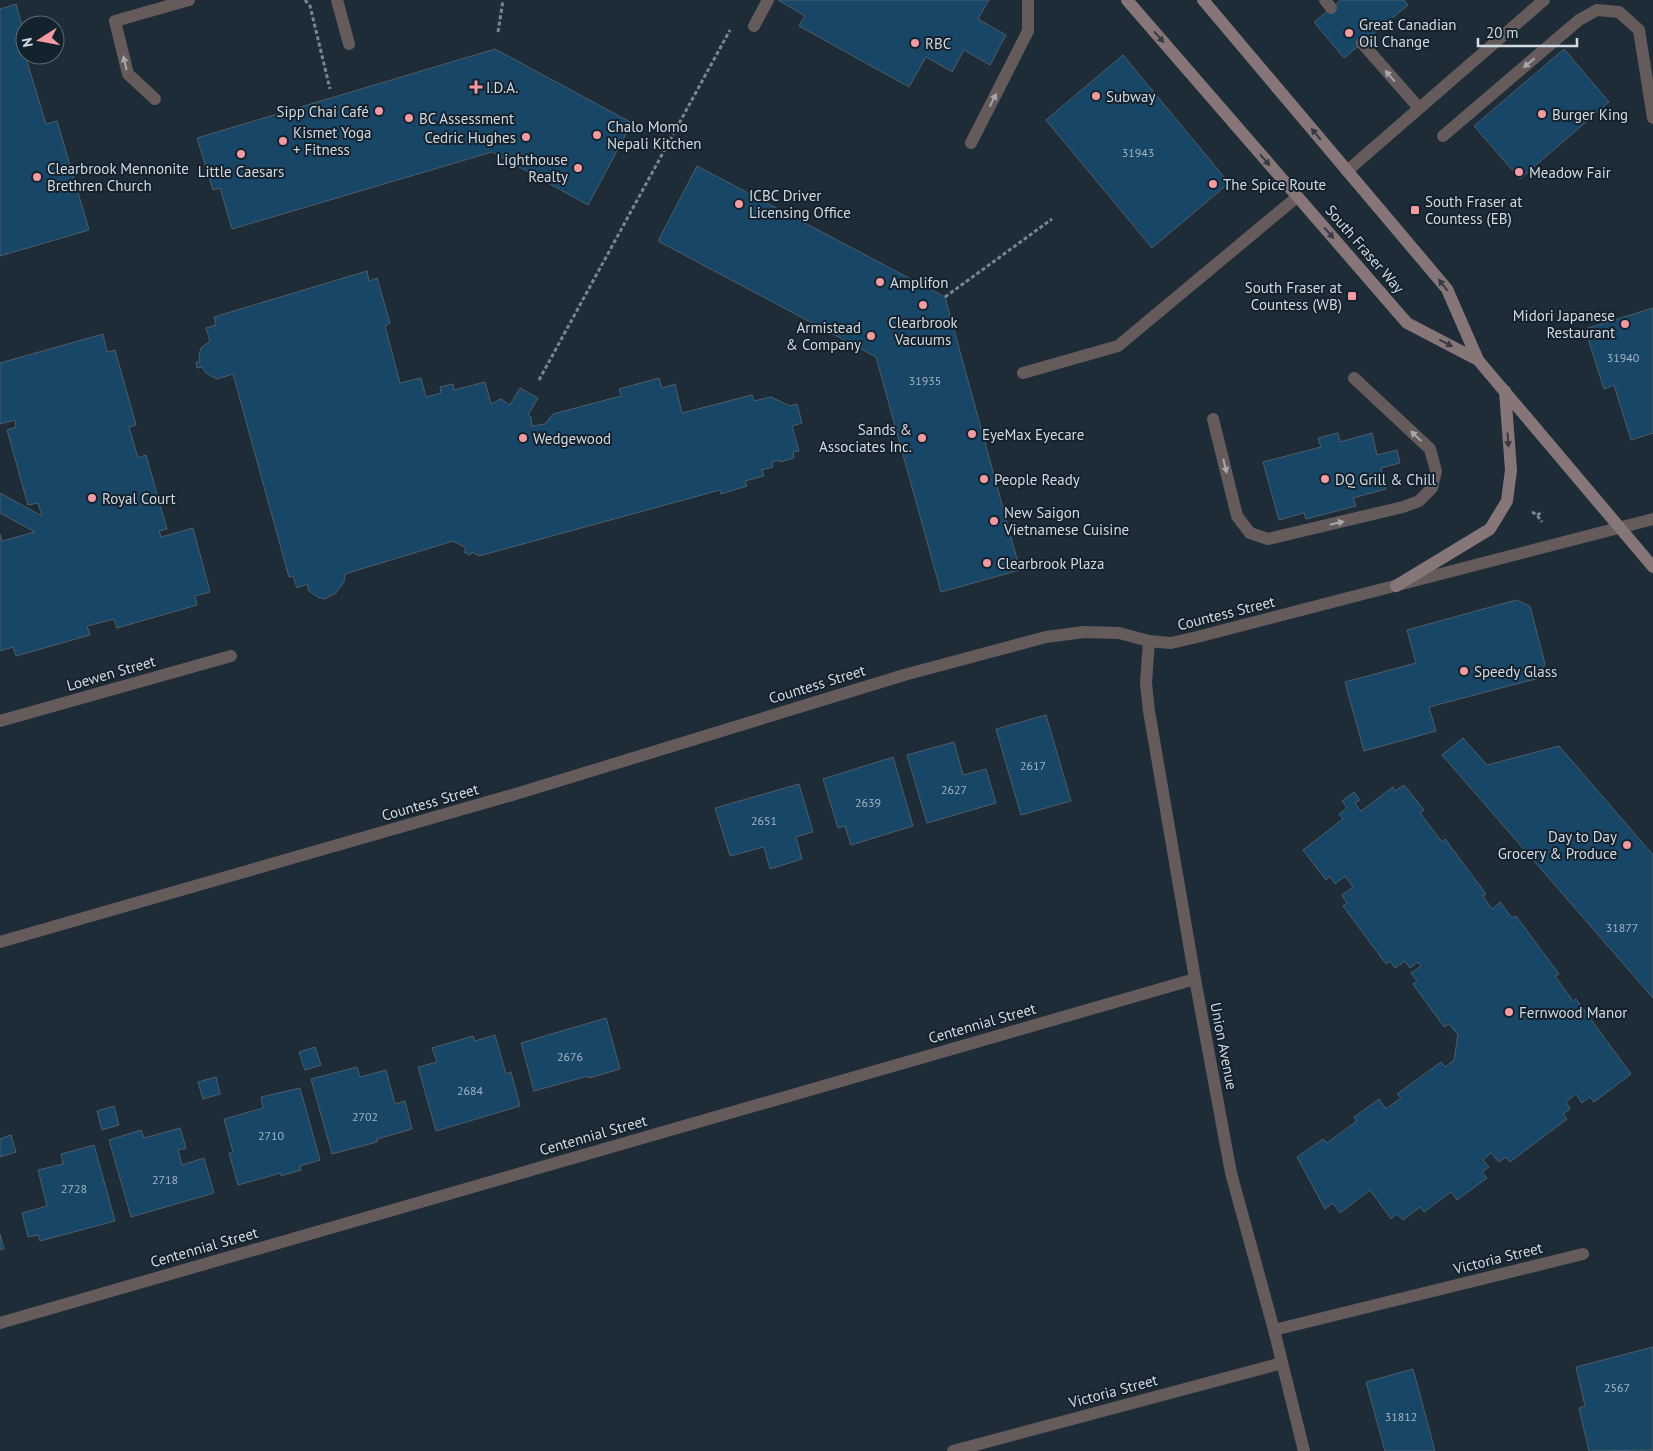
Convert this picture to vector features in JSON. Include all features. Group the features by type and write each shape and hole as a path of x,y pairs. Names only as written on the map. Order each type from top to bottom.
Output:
{"main road":[{"name":"South Fraser Way","path":"1127,0 1407,323 1478,360"},
{"name":"South Fraser Way","path":"1203,0 1447,289 1478,360 1653,567"},
{"path":"1396,586 1490,529 1507,501 1511,470 1505,391"}],"street":[{"path":"155,99 128,74 115,22 189,0"},
{"path":"337,0 350,44"},
{"path":"754,26 768,0"},
{"path":"971,143 1028,32 1028,0"},
{"path":"1347,171 1544,0"},
{"path":"1443,136 1580,20 1597,10 1619,12 1639,30 1653,118"},
{"path":"1362,43 1419,108"},
{"path":"1023,372 1118,346 1297,197"},
{"path":"1213,419 1237,516 1250,533 1268,539 1403,507 1419,501 1432,488 1436,471 1430,449 1354,378"},
{"name":"Countess Street","path":"0,942 519,793 904,674 1046,637 1084,632 1118,633 1149,641 1171,643 1653,519"},
{"name":"Union Avenue","path":"1149,641 1146,683 1149,711 1195,979 1231,1173 1274,1330 1304,1451"},
{"name":"Loewen Street","path":"0,721 231,656"},
{"name":"Centennial Street","path":"0,1323 1195,979"},
{"name":"Victoria Street","path":"1274,1330 1583,1254"},
{"name":"Victoria Street","path":"953,1451 1282,1363"}],"path":[{"path":"305,0 310,6 330,89"},
{"path":"498,32 503,0"},
{"path":"539,380 733,25"},
{"path":"945,297 1052,219"},
{"path":"1532,512 1542,522"},
{"path":"1537,515 1543,512"}],"building":[{"name":"RBC","path":"778,0 989,0 978,19 1006,35 990,65 964,50 952,72 926,57 909,87 799,26 805,16"},
{"name":"Great Canadian Oil Change","path":"1341,0 1404,0 1408,5 1344,58 1314,22"},
{"name":"Clearbrook Mennonite Brethren Church","path":"16,4 19,15 15,15 15,65 28,65 46,124 57,121 89,230 0,256 0,9"},
{"path":"495,49 632,123 588,205 492,152 232,229 220,188 213,190 197,138"},
{"name":"Burger King","path":"1564,49 1609,102 1520,179 1474,126"},
{"path":"1123,55 1229,183 1152,248 1046,120"},
{"path":"697,166 945,297 1020,570 941,592 876,357 658,241"},
{"name":"Wedgewood","path":"367,271 369,281 377,278 390,323 385,326 400,383 421,378 426,397 441,393 440,387 453,384 454,390 485,382 491,404 501,399 510,405 520,388 538,398 528,415 531,417 532,426 545,424 553,414 621,396 619,389 659,378 662,388 675,384 682,413 752,395 754,401 771,397 790,406 797,404 802,423 792,426 799,451 793,452 794,458 772,462 773,467 762,470 764,476 745,481 747,486 721,494 720,490 479,556 472,552 470,555 464,552 466,548 453,541 345,574 344,582 336,593 325,599 319,598 309,591 307,584 297,588 293,576 289,577 233,374 217,379 206,373 202,367 197,368 196,362 200,362 201,348 210,341 206,328 216,325 214,317"},
{"path":"1653,308 1653,433 1631,440 1614,385 1604,389 1585,329"},
{"name":"Royal Court","path":"103,334 107,352 115,350 136,425 129,427 138,458 146,455 167,529 159,531 161,537 193,528 210,592 195,596 197,605 117,628 114,619 87,626 90,635 16,656 13,647 0,651 0,534 2,541 35,532 0,513 0,493 42,516 38,503 28,505 7,430 16,427 15,420 0,424 0,363"},
{"name":"DQ Grill & Chill","path":"1338,433 1340,442 1372,433 1377,455 1397,450 1400,463 1381,468 1386,489 1353,498 1356,506 1306,519 1304,513 1279,520 1263,462 1321,447 1318,438"},
{"name":"Speedy Glass","path":"1516,600 1530,606 1545,664 1539,678 1429,707 1436,731 1364,751 1345,682 1416,663 1407,630"},
{"path":"1046,715 1071,801 1021,815 996,729"},
{"path":"1463,738 1487,765 1559,746 1653,855 1653,998 1442,755"},
{"path":"954,742 963,775 986,769 996,803 927,823 907,755"},
{"path":"893,757 913,826 851,845 845,826 838,828 823,779"},
{"path":"799,784 813,832 796,837 802,859 770,869 764,847 730,856 715,808"},
{"name":"Fernwood Manor","path":"1404,785 1424,810 1420,813 1442,842 1445,839 1486,894 1483,896 1492,909 1500,902 1512,918 1516,916 1559,974 1555,976 1573,1001 1576,999 1631,1074 1594,1102 1590,1097 1582,1103 1576,1094 1566,1102 1570,1109 1563,1114 1567,1119 1510,1162 1506,1157 1499,1162 1491,1153 1483,1160 1489,1167 1482,1172 1487,1178 1457,1200 1451,1192 1424,1212 1420,1207 1403,1220 1397,1214 1391,1219 1370,1190 1340,1213 1333,1203 1325,1209 1297,1157 1323,1139 1327,1143 1357,1121 1354,1117 1379,1099 1386,1109 1401,1098 1397,1094 1441,1062 1445,1067 1454,1060 1458,1035 1449,1024 1444,1027 1413,984 1417,981 1411,973 1421,966 1418,962 1410,968 1405,961 1395,968 1390,961 1386,964 1343,906 1347,903 1342,895 1353,887 1345,876 1335,884 1330,876 1326,880 1303,850 1343,819 1339,814 1347,808 1342,801 1354,792 1360,800 1355,803 1361,811 1393,787 1395,791"},
{"path":"606,1018 620,1069 534,1091 521,1043"},
{"path":"495,1035 506,1074 511,1072 520,1106 436,1131 418,1067 437,1062 432,1048 473,1036 475,1041"},
{"path":"315,1047 321,1065 305,1070 299,1052"},
{"path":"357,1067 360,1077 386,1070 395,1104 405,1101 412,1129 377,1139 377,1142 332,1154 311,1079"},
{"path":"216,1077 220,1094 203,1099 198,1082"},
{"path":"300,1088 320,1160 300,1166 301,1170 281,1176 281,1173 238,1185 229,1153 233,1152 224,1119 263,1108 261,1097"},
{"path":"114,1106 119,1125 102,1130 97,1111"},
{"path":"180,1128 186,1148 178,1150 182,1165 204,1158 214,1193 131,1217 109,1140 141,1130 144,1138"},
{"path":"11,1135 16,1152 0,1157 0,1139"},
{"path":"94,1145 115,1221 40,1241 38,1235 28,1237 22,1213 47,1206 38,1170 63,1164 61,1154"},
{"path":"0,1234 4,1249 0,1250"},
{"path":"1653,1347 1653,1450 1589,1451 1579,1408 1585,1406 1576,1367"},
{"path":"1413,1369 1435,1451 1385,1451 1366,1382"}],"place":[{"name":"Great Canadian Oil Change","path":"1349,33"},
{"name":"RBC","path":"915,43"},
{"name":"I.D.A.","path":"476,87"},
{"name":"Subway","path":"1096,96"},
{"name":"Sipp Chai Café","path":"379,111"},
{"name":"Burger King","path":"1542,114"},
{"name":"BC Assessment","path":"409,118"},
{"name":"Chalo Momo Nepali Kitchen","path":"597,135"},
{"name":"Cedric Hughes","path":"526,137"},
{"name":"Kismet Yoga + Fitness","path":"283,141"},
{"name":"Little Caesars","path":"241,154"},
{"name":"Lighthouse Realty","path":"578,168"},
{"name":"Meadow Fair","path":"1519,172"},
{"name":"Clearbrook Mennonite Brethren Church","path":"37,177"},
{"name":"The Spice Route","path":"1213,184"},
{"name":"ICBC Driver Licensing Office","path":"739,204"},
{"name":"South Fraser at Countess (EB)","path":"1415,210"},
{"name":"Amplifon","path":"880,282"},
{"name":"South Fraser at Countess (WB)","path":"1352,296"},
{"name":"Clearbrook Vacuums","path":"923,305"},
{"name":"Midori Japanese Restaurant","path":"1625,324"},
{"name":"Armistead & Company","path":"871,336"},
{"name":"EyeMax Eyecare","path":"972,434"},
{"name":"Wedgewood","path":"523,438"},
{"name":"Sands & Associates Inc.","path":"922,438"},
{"name":"People Ready","path":"984,479"},
{"name":"DQ Grill & Chill","path":"1325,479"},
{"name":"Royal Court","path":"92,498"},
{"name":"New Saigon Vietnamese Cuisine","path":"994,521"},
{"name":"Clearbrook Plaza","path":"987,563"},
{"name":"Speedy Glass","path":"1464,671"},
{"name":"Day to Day Grocery & Produce","path":"1627,845"},
{"name":"Fernwood Manor","path":"1509,1012"}]}
